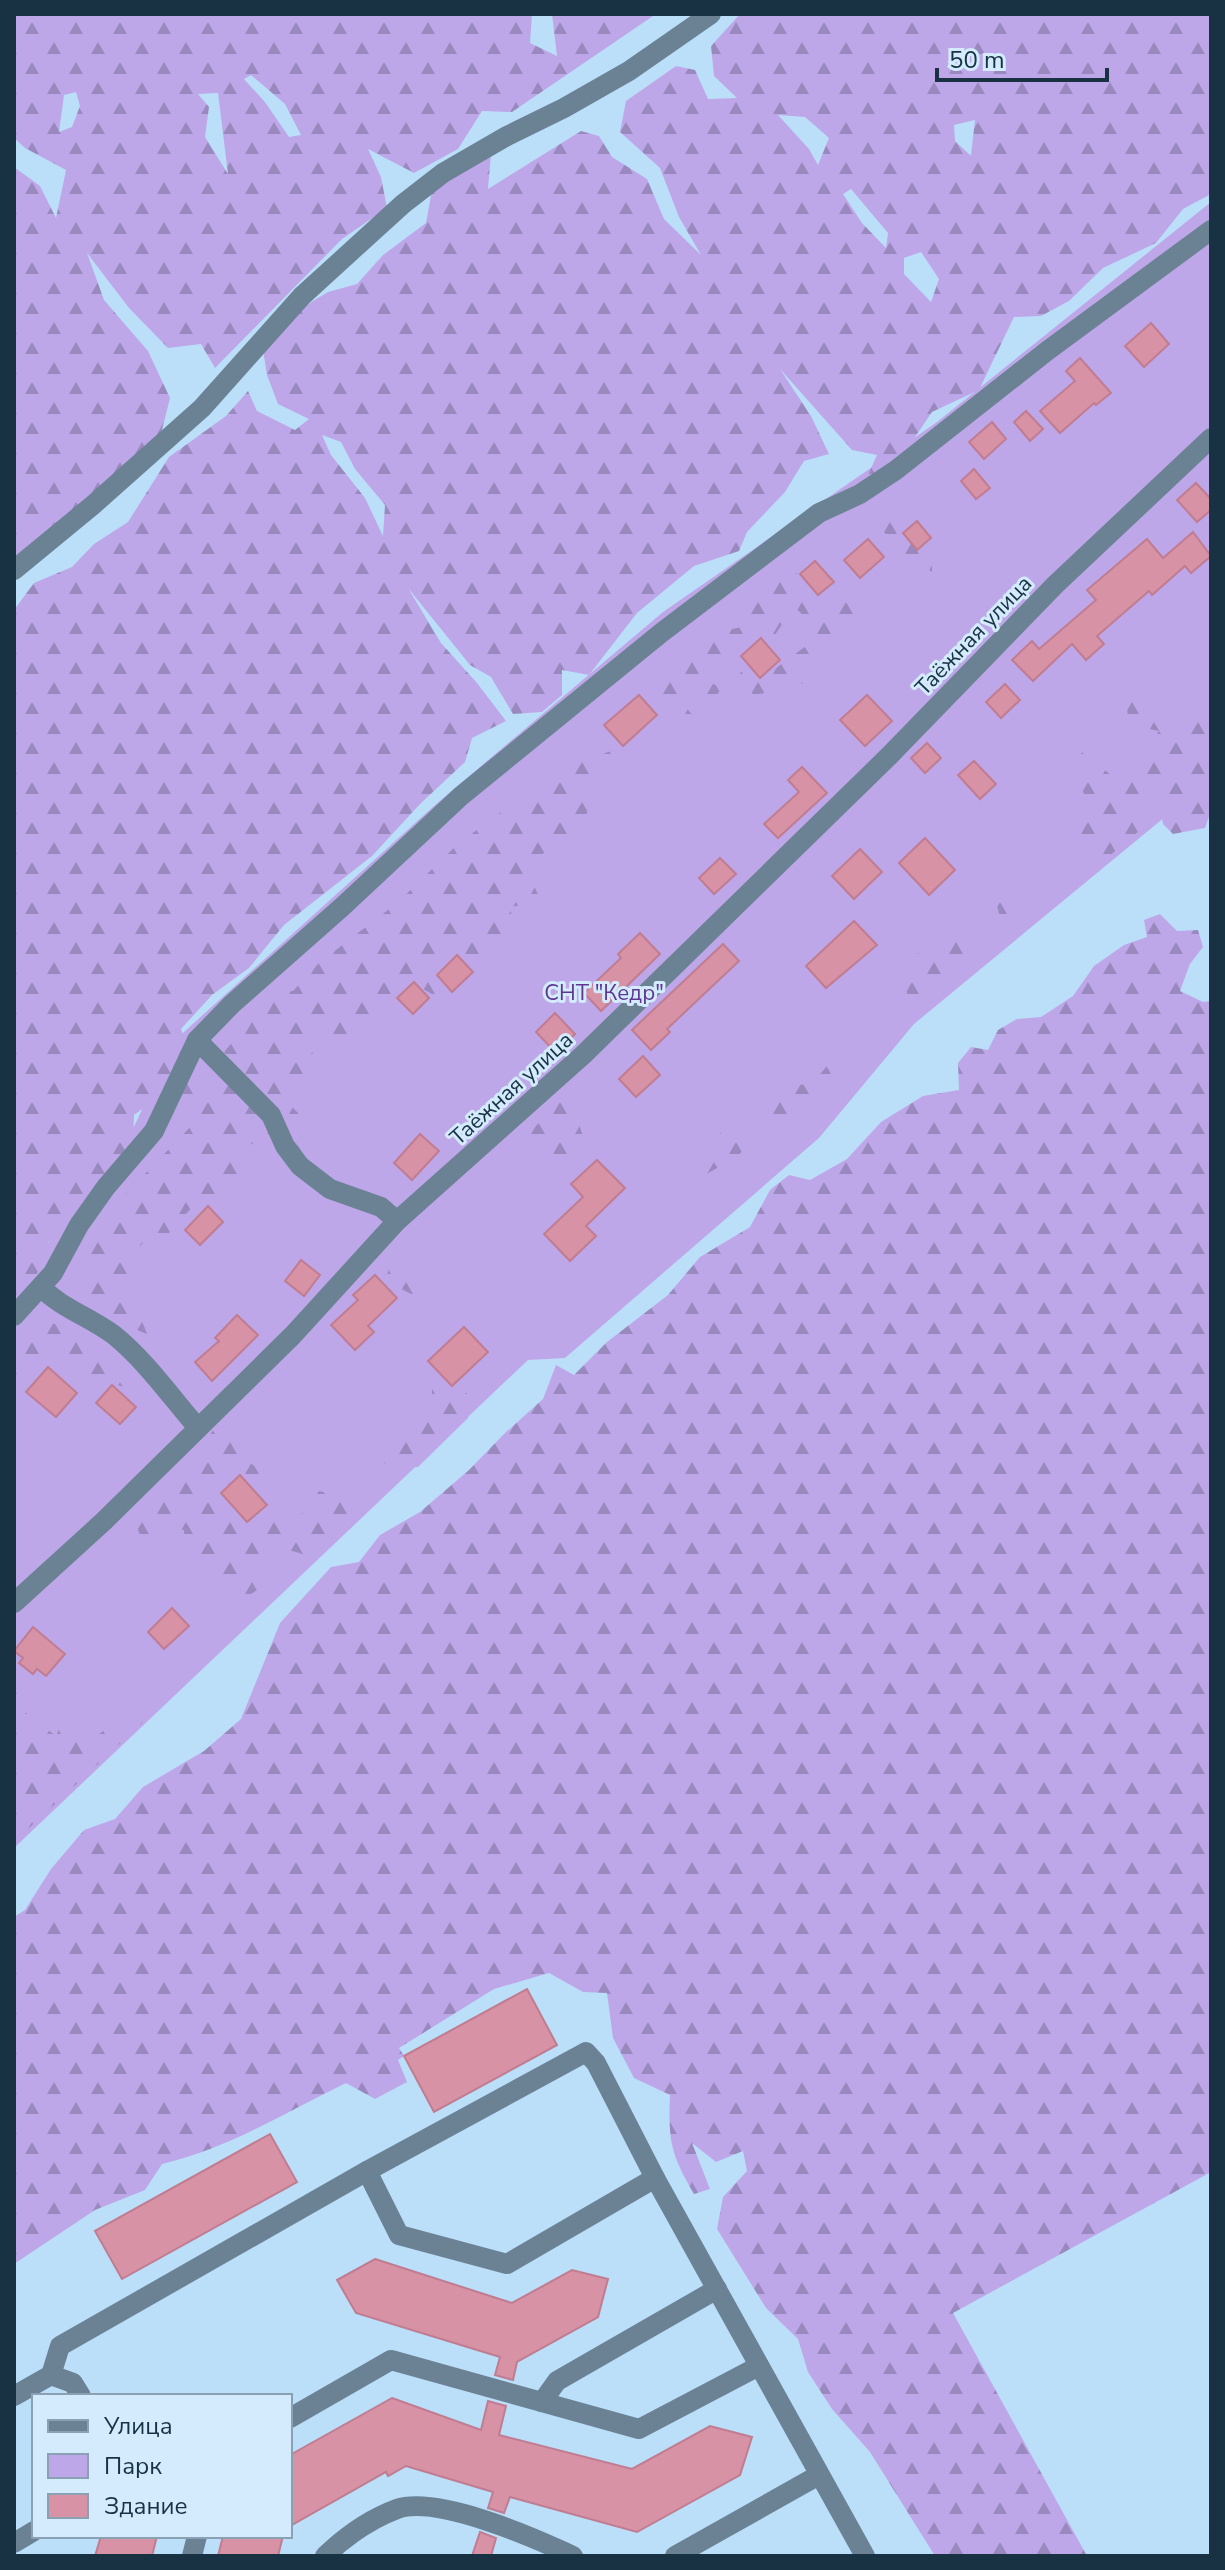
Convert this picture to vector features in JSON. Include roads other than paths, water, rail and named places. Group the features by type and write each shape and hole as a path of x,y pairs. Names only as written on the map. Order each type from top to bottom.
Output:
{"street":[{"path":"14,570 202,408 302,296 403,204 443,173 629,71 711,14"},
{"path":"14,1316 53,1273 79,1225 106,1187 154,1131 197,1040 232,1004 461,796 661,633 819,513 860,494 896,470 1047,351 1211,230"},
{"name":"Таёжная улица","path":"14,1603 104,1521 293,1335 397,1221 615,1025 890,755 1055,585 1211,438"},
{"path":"197,1040 271,1115 285,1146 300,1166 330,1189 381,1207 397,1221"},
{"path":"41,1287 54,1300 78,1311 138,1355 198,1428"},
{"path":"14,2396 51,2375 60,2346 367,2171 586,2052 596,2063 655,2178 865,2556"},
{"path":"367,2171 399,2235 507,2264 655,2178"},
{"path":"542,2402 557,2381 717,2289"},
{"path":"292,2417 391,2360 639,2429 759,2366"},
{"path":"51,2375 73,2383 80,2394"},
{"path":"675,2556 819,2475"},
{"path":"325,2556 344,2538 399,2508 438,2508 524,2533 573,2556"},
{"path":"14,2543 32,2532"}],"park label":[{"name":"СНТ \"Кедр\"","path":"604,992"}]}
